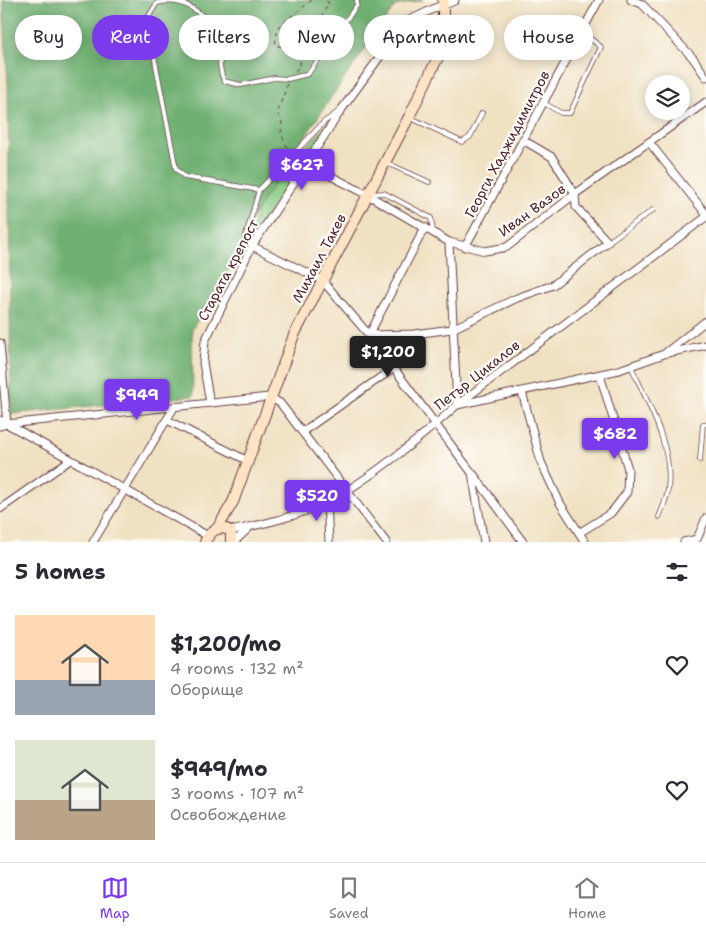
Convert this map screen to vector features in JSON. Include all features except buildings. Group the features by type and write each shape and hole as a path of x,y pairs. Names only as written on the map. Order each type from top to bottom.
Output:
{"main road":[{"name":"Михаил Такев","path":"218,528 233,502 294,335 409,117 440,53 444,2"},
{"name":"Михаил Такев","path":"232,542 230,530 233,502"},
{"path":"206,539 218,528 230,530"}],"street":[{"path":"444,2 454,0"},
{"name":"Георги Хаджидимитров","path":"591,15 599,0"},
{"path":"631,0 642,4 692,58 706,77"},
{"name":"Старата крепост","path":"210,403 204,363 205,341 252,246 342,110 405,22 444,2"},
{"name":"Георги Хаджидимитров","path":"465,247 567,60"},
{"name":"Иван Вазов","path":"321,171 433,231 449,242 485,251 507,247 575,194 706,102"},
{"path":"369,335 414,334 452,328 517,298 553,285 608,242 576,207 575,194 552,157 523,140"},
{"path":"649,142 706,216"},
{"name":"Петър Цикалов","path":"230,530 250,527 327,502 346,491 706,216"},
{"path":"369,335 425,227"},
{"path":"449,242 457,405 600,374 631,366 664,354 706,345"},
{"path":"252,246 322,280 369,335 523,542"},
{"path":"664,354 706,321"},
{"path":"0,343 2,423"},
{"path":"302,432 394,368"},
{"path":"579,533 611,514 627,492 628,469 600,374"},
{"path":"522,392 542,462 560,503 585,542"},
{"path":"2,423 270,397 280,403 386,542"},
{"path":"93,542 126,491 175,406"},
{"path":"167,420 248,461"},
{"path":"2,423 126,491 206,539"},
{"path":"0,509 70,460"},
{"path":"472,472 484,542"},
{"path":"327,502 329,542"},
{"path":"684,542 696,540 706,518"},
{"name":"Петър Цикалов","path":"232,542 250,527"}],"lane":[{"path":"259,190 185,177 176,169 147,19 157,3 182,3 212,23 219,33 219,70 224,81 241,84 274,78 288,79 308,74 357,4 357,0"},
{"path":"544,103 561,113 570,113 601,47 593,41"},
{"path":"242,249 259,190 324,122 342,110"},
{"path":"409,117 462,142 470,137 482,113"},
{"path":"385,162 429,182"},
{"path":"368,195 384,193 430,218 433,231"},
{"path":"608,242 653,210"},
{"path":"631,366 656,423 665,450 667,495 659,517"},
{"path":"700,460 703,424 706,424"}],"path":[{"path":"293,15 312,0"},
{"path":"322,15 329,3 324,0"},
{"path":"279,26 275,45 279,46"},
{"path":"289,153 288,145 283,140 281,134 283,125 278,108 284,98 288,79 300,66 300,60"}],"green space":[{"path":"3,0 423,0 395,6 389,15 364,15 364,50 253,216 240,252 192,329 193,396 11,414 8,85"},
{"path":"329,123 247,244 264,190"}]}
